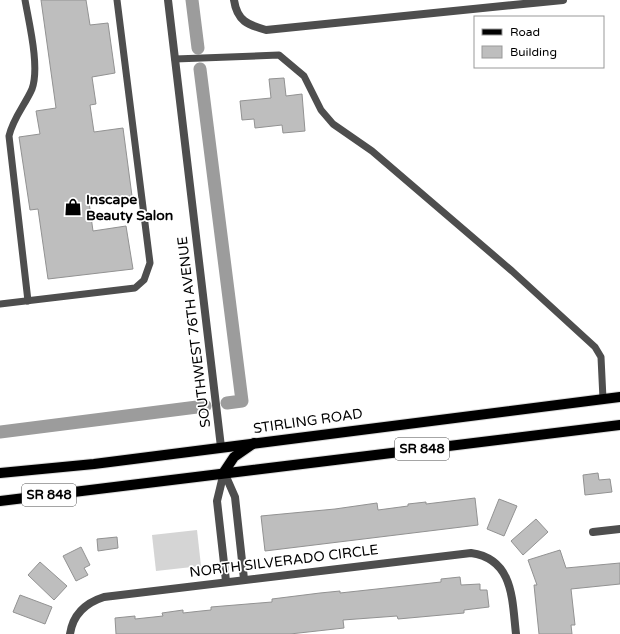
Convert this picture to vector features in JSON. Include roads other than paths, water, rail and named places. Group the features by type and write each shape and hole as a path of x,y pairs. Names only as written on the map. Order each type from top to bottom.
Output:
{"main road":[{"name":"STIRLING ROAD","path":"0,474 620,397"},
{"name":"SR 848","path":"0,501 224,472 620,425"},
{"path":"224,472 234,457 256,442"}],"street":[{"name":"SOUTHWEST 76TH AVENUE","path":"168,0 221,447"},
{"path":"234,0 236,11 248,25 266,30 563,0"},
{"path":"224,472 235,497 244,579"},
{"path":"224,472 217,501 226,581"},
{"path":"593,532 620,528"},
{"name":"NORTH SILVERADO CIRCLE","path":"70,634 72,623 79,611 90,602 104,596 461,553 478,554 495,563 503,572 509,585 516,634"}],"lane":[{"path":"26,0 35,71 32,89 17,115 9,136 28,301"},
{"path":"0,304 135,288 144,280 150,262 117,0"},
{"path":"175,60 279,56 290,63 304,76 321,110 333,124 372,151 512,272 595,347 601,357 603,399"}],"waterway":[{"path":"192,0 198,48"},
{"path":"200,69 242,401 227,403"},
{"path":"0,432 205,406"}],"place":[{"name":"Inscape Beauty Salon","path":"73,207"}]}
